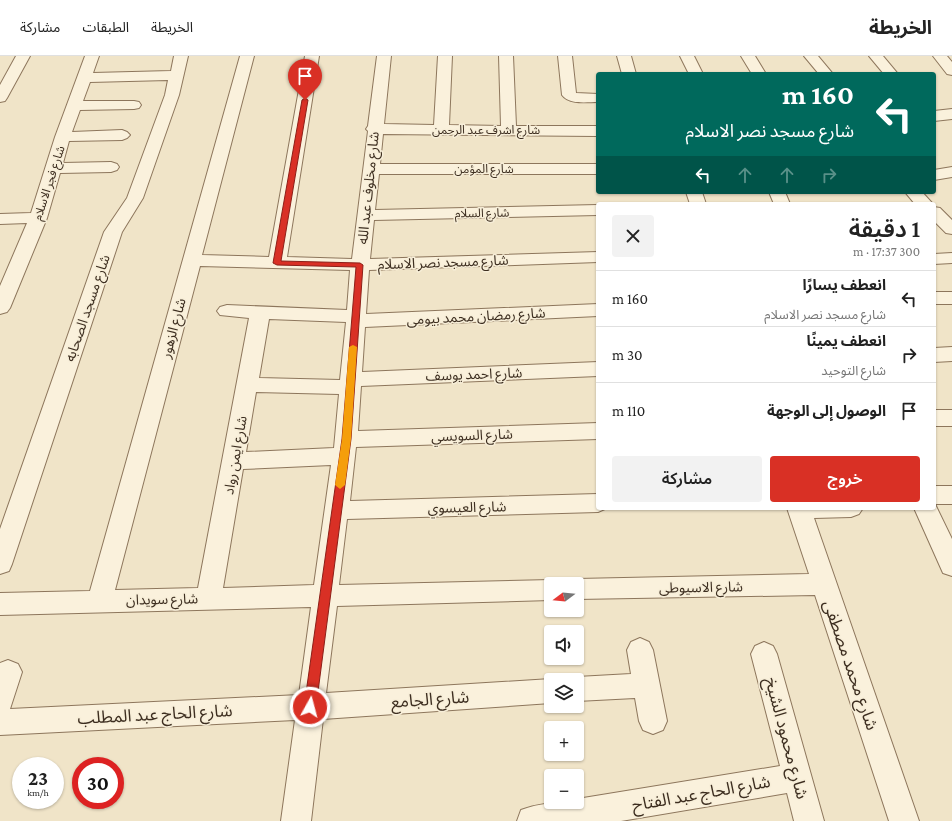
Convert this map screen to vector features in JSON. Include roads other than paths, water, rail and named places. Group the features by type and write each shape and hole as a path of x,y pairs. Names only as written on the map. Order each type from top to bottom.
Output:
{"street":[{"path":"0,98 23,56"},
{"name":"شارع فجر الاسلام","path":"0,308 38,218 83,78 92,56"},
{"name":"شارع مسجد الصحابه","path":"0,564 113,232 118,222 135,198 160,133 181,56"},
{"name":"شارع الزهور","path":"100,600 247,56"},
{"path":"277,263 312,56"},
{"name":"شارع مخلوف عبد الله","path":"296,821 345,447 360,265 374,129 384,56"},
{"path":"441,130 445,56"},
{"path":"506,56 509,130"},
{"path":"565,56 569,95 577,98 596,98"},
{"path":"624,56 628,72"},
{"path":"687,56 695,72"},
{"path":"748,56 759,72"},
{"path":"811,56 824,72"},
{"path":"876,56 889,72"},
{"path":"940,56 952,71"},
{"path":"83,78 176,75"},
{"path":"74,106 134,105"},
{"path":"936,116 952,114"},
{"name":"شارع اشرف عبد الرحمن","path":"374,129 596,131"},
{"path":"63,138 122,135"},
{"path":"54,168 111,167"},
{"name":"شارع المؤمن","path":"371,169 596,169"},
{"path":"936,175 952,172"},
{"path":"915,194 923,202"},
{"name":"شارع السلام","path":"366,215 596,210"},
{"path":"936,214 951,227"},
{"path":"0,219 38,218"},
{"name":"شارع مسجد نصر الاسلام","path":"192,260 360,265 596,257"},
{"path":"936,259 952,258"},
{"path":"936,298 952,298"},
{"name":"شارع رمضان محمد بيومى","path":"226,312 260,312 355,319 596,310"},
{"name":"شارع ايمن رواد","path":"209,598 260,312"},
{"path":"936,355 952,354"},
{"name":"شارع احمد يوسف","path":"247,386 350,383 596,369"},
{"path":"936,418 952,418"},
{"name":"شارع السويسي","path":"233,461 345,447 596,431"},
{"path":"936,495 952,495"},
{"name":"شارع العيسوي","path":"336,510 596,503"},
{"name":"شارع محمد مصطفى","path":"799,510 904,821"},
{"path":"927,510 952,566"},
{"name":"شارع الاسيوطى","path":"584,589 824,584"},
{"path":"325,595 544,590"},
{"name":"شارع سويدان","path":"0,604 100,600 325,595"},
{"path":"640,650 653,721"},
{"name":"شارع محمود الشيخ","path":"764,654 809,821"},
{"path":"0,700 8,672"},
{"path":"584,688 647,684"},
{"name":"شارع الجامع","path":"310,707 544,691"},
{"name":"شارع الحاج عبد المطلب","path":"0,722 310,707"},
{"name":"شارع الحاج عبد الفتاح","path":"532,821 798,777"}]}
